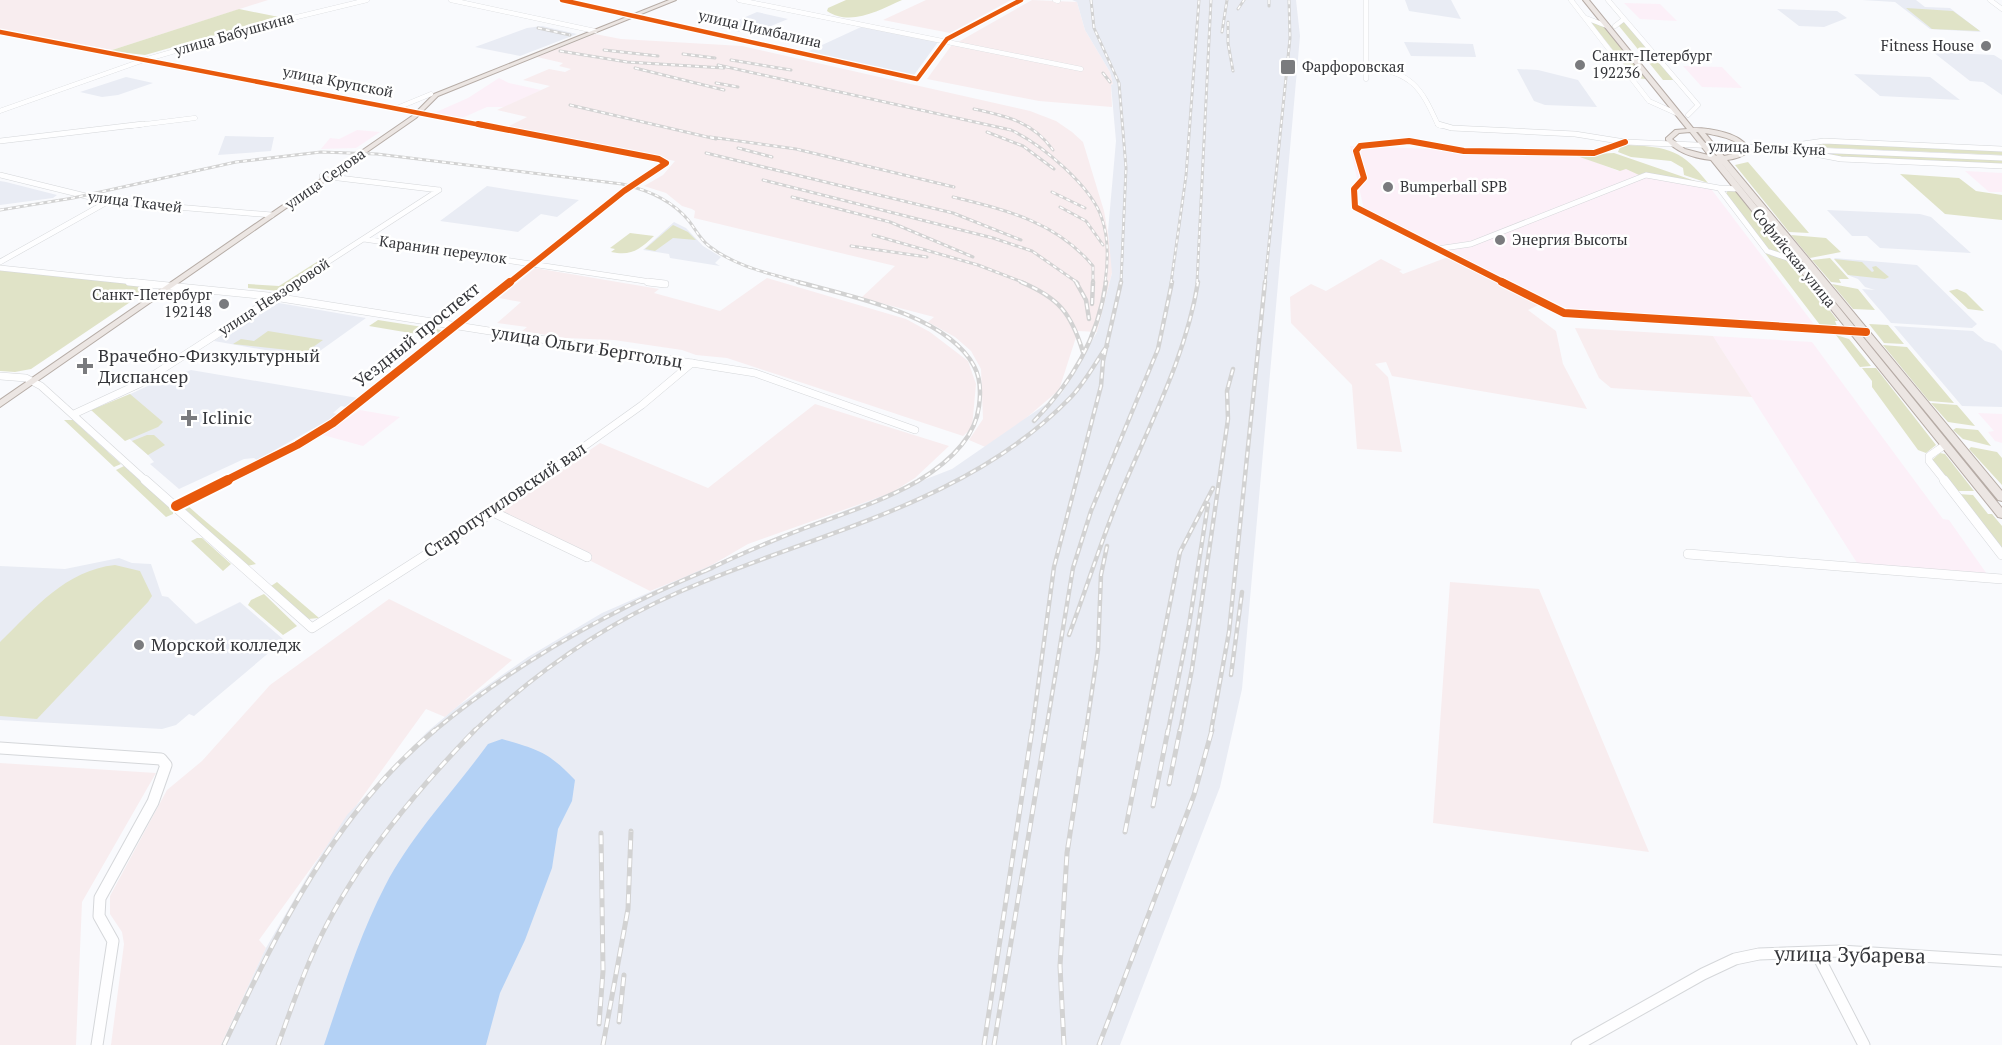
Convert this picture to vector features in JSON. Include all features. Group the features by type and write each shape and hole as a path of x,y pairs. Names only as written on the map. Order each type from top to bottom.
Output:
{"main road":[{"name":"улица Седова","path":"418,112 431,94 668,0"},
{"name":"улица Седова","path":"632,15 673,0"},
{"name":"Софийская улица","path":"1586,0 2002,516"},
{"name":"Софийская улица","path":"1593,0 2002,498"},
{"name":"улица Седова","path":"0,398 325,177 418,112 439,93 594,30"},
{"path":"1617,39 1625,39"},
{"path":"1700,130 1723,135 1746,146 1741,156 1724,159 1688,153 1670,142 1671,134 1700,130"},
{"name":"улица Седова","path":"0,404 29,379"}],"street":[{"name":"улица Бабушкина","path":"0,110 142,59 266,22 361,0"},
{"name":"улица Бабушкина","path":"142,59 262,25 368,0"},
{"path":"451,0 594,30"},
{"name":"улица Цимбалина","path":"562,0 917,79 945,42"},
{"path":"738,0 1081,69"},
{"path":"945,42 1021,0"},
{"path":"945,42 1026,0"},
{"path":"1366,0 1368,66 1366,80"},
{"path":"1571,0 1649,101 1678,114"},
{"path":"1608,0 1698,105 1688,116"},
{"path":"1992,0 2002,8"},
{"path":"1585,18 1607,26"},
{"path":"1615,26 1624,19"},
{"name":"улица Крупской","path":"0,32 659,159 665,161 664,166"},
{"path":"1368,66 1394,70 1420,84 1437,123 1443,127 1575,134 1603,139 1615,146"},
{"name":"улица Седова","path":"396,108 431,94"},
{"path":"0,141 195,118"},
{"name":"улица Белы Куна","path":"1603,139 1625,142 1670,142"},
{"name":"улица Белы Куна","path":"1603,139 1714,146 2002,157"},
{"path":"1625,142 1598,153 1464,151 1409,141 1358,147 1356,152 1364,178 1354,189 1354,207 1564,313 1866,332"},
{"path":"1792,148 1824,141 2002,149"},
{"path":"1792,148 1841,159 2002,166"},
{"name":"Уездный проспект","path":"176,507 297,445 333,423 624,191 664,166"},
{"path":"1437,249 1471,243 1646,175 1719,188 1738,189"},
{"name":"улица Ткачей","path":"0,176 109,201 269,215"},
{"name":"улица Невзоровой","path":"74,414 141,383 439,190 325,177"},
{"path":"1719,188 1767,251 1796,261"},
{"path":"0,262 109,201"},
{"name":"Каранин переулок","path":"364,239 664,284"},
{"name":"улица Ольги Берггольц","path":"0,268 274,297 693,363 765,376 915,430"},
{"name":"Старопутиловский вал","path":"176,507 312,628 493,512 642,405 693,363"},
{"path":"0,375 29,379 74,414 176,507"},
{"path":"1945,445 1929,456 1929,461 2002,555"},
{"path":"493,512 587,557"},
{"path":"1688,554 2002,579"},
{"path":"0,748 161,759 166,765 161,785 146,817 100,896 98,910 100,921 113,940 97,1045"},
{"path":"1816,952 1864,1045"},
{"name":"улица Зубарева","path":"1577,1045 1703,974 1735,959 1759,954 1816,952 2002,961"}],"shaded area":[{"path":"0,0 268,0 112,50 0,29"},
{"path":"926,0 1011,0 950,33 883,20"},
{"path":"1032,0 1077,2 1085,30 1110,72 1113,84 1111,85 1112,107 1039,101 927,79 951,46"},
{"path":"1072,0 1296,0 1300,36 1242,689 1220,787 1120,1045 221,1045 266,948 311,870 347,815 427,732 458,706 528,657 602,613 769,540 952,469 1062,393 1097,332 1112,273 1108,231 1116,141 1111,85 1113,84 1110,72 1085,30 1077,2"},
{"path":"1405,0 1451,0 1461,19 1409,11"},
{"path":"1862,0 1916,0 1925,7 1950,8 1981,32 1930,29 1895,2"},
{"path":"1624,3 1660,4 1677,21 1640,19"},
{"path":"1777,9 1837,11 1847,18 1824,27 1799,26"},
{"path":"757,12 788,19 752,34 720,28"},
{"path":"542,26 577,34 520,56 475,47 527,28"},
{"path":"861,27 938,42 914,75 807,52"},
{"path":"595,34 621,39 742,46 1030,111 1056,121 1072,132 1083,142 1104,211 1112,257 1112,273 1097,332 1078,331 1059,390 990,449 969,440 983,419 981,369 971,351 955,337 928,322 934,317 861,298 895,266 694,218 695,211 692,209 682,206 666,193 644,186 663,175 675,161 507,127 527,117 497,110 550,86 523,80 549,69 565,72 571,69 559,66 563,63 537,57"},
{"path":"1404,42 1473,44 1476,57 1411,56"},
{"path":"1933,52 1994,55 2002,60 2002,95 1983,82 1970,81"},
{"path":"1683,66 1722,67 1742,88 1702,87"},
{"path":"1517,69 1538,70 1578,80 1597,107 1545,105 1534,101"},
{"path":"1854,74 1930,77 1960,100 1880,96"},
{"path":"126,77 153,83 118,95 102,97 80,92"},
{"path":"499,78 509,83 541,90 505,107 487,107 462,118 434,113 468,98"},
{"path":"357,130 380,132 356,148 321,149 330,138 339,139"},
{"path":"225,136 274,137 271,151 218,155"},
{"path":"1350,146 1575,154 1618,171 1625,168 1709,186 1816,327 1568,309 1364,210"},
{"path":"1965,171 2002,173 2002,192 1989,192"},
{"path":"0,181 57,195 53,198 0,205"},
{"path":"487,186 579,200 557,217 541,214 518,232 440,221"},
{"path":"1827,210 1920,214 1931,217 1971,253 1880,248 1867,236 1852,236"},
{"path":"674,222 686,228 703,246 721,257 715,263 720,266 670,258 669,254 643,250"},
{"path":"1448,257 1543,303 1528,310 1556,331 1563,364 1587,409 1392,376 1386,362 1380,363 1375,364 1388,377 1402,452 1357,449 1352,385 1291,323 1290,297 1311,284 1326,291 1381,259 1402,270 1399,271 1403,274"},
{"path":"1834,258 1917,265 1977,324 1972,328 1891,323 1862,289 1875,290 1865,287 1858,279 1850,276"},
{"path":"535,268 659,289 654,293 720,311 767,278 906,319 930,332 968,361 976,384 972,428 963,436 727,358 696,355 682,350 614,340 565,338 522,331 527,327 497,323 521,302 499,298"},
{"path":"273,302 366,318 310,358 214,341"},
{"path":"1894,326 1973,331 1985,341 1995,344 2002,351 2002,407 1962,406"},
{"path":"1575,328 1713,336 1752,397 1611,388 1599,378"},
{"path":"1713,336 1812,342 1943,519 1949,520 1989,577 1859,566"},
{"path":"191,370 358,398 346,407 341,406 333,413 337,414 332,418 257,460 244,459 179,489 150,464 154,462 148,455 96,410 152,384"},
{"path":"815,404 949,446 915,478 891,493 748,544 705,569 650,591 585,558 590,553 501,512 600,443 708,488"},
{"path":"360,410 400,417 363,446 323,435"},
{"path":"1978,413 2002,414 2002,443 1995,441 1988,432 1994,431"},
{"name":"Морской колледж","path":"119,558 132,563 151,564 162,596 168,597 196,624 240,602 284,640 194,716 189,714 176,725 162,729 0,720 0,566 65,569"},
{"path":"1450,582 1539,589 1649,852 1433,823"},
{"path":"389,599 512,660 445,717 426,709 259,940 266,948 221,1045 111,1045 124,944 122,932 110,914 110,896 167,790 202,761 270,685"},
{"path":"0,763 156,773 82,902 76,1045 0,1045"}],"green space":[{"path":"846,0 902,0 855,17 836,16 827,11 828,8"},
{"path":"1906,8 1953,11 1980,31 1932,29"},
{"path":"239,9 279,17 145,55 109,51"},
{"path":"1590,21 1603,26 1646,79 1635,78"},
{"path":"1623,22 1674,80 1663,80 1619,26"},
{"path":"1816,143 2002,150 2002,155 1812,147"},
{"path":"1628,145 1654,147 1674,152 1690,163 1708,183 1684,175 1683,168 1671,161 1631,157 1618,152 1620,147"},
{"path":"1814,151 2002,159 2002,165 1840,158"},
{"path":"1614,153 1701,183 1644,173 1639,175 1626,169 1620,171 1574,155"},
{"path":"1748,162 1809,233 1789,232 1735,165"},
{"path":"1900,174 1959,178 1976,191 2002,195 2002,220 1945,214"},
{"path":"1728,190 1735,191 1787,256 1770,251 1726,194"},
{"path":"673,225 688,232 696,240 673,238 655,251 645,249"},
{"path":"630,233 654,236 635,251 611,252 615,249 610,248"},
{"path":"1791,235 1826,238 1841,252 1810,258"},
{"path":"1765,253 1792,262 1838,321 1835,321 1837,326 1820,325"},
{"path":"323,258 329,258 278,291 248,288 248,284 279,286"},
{"path":"1830,258 1849,279 1839,279 1841,283 1831,282 1812,260"},
{"path":"1834,259 1862,262 1872,272 1874,271 1872,267 1876,266 1889,277 1885,279 1848,275"},
{"path":"0,270 154,286 31,369 15,372 0,371"},
{"path":"1832,284 1858,289 1875,310 1853,309"},
{"path":"1957,289 1966,293 1984,311 1968,309 1949,291"},
{"path":"378,320 442,330 434,337 369,326"},
{"path":"1869,324 1888,325 1904,344 1884,343"},
{"path":"268,331 323,340 306,352 233,344 241,339 254,341"},
{"path":"1836,335 1849,339 1871,366 1860,367"},
{"path":"1883,345 1907,347 1954,403 1929,401"},
{"path":"1862,368 1876,368 1936,445 1926,453 1918,450 1872,387 1872,381"},
{"path":"130,394 163,422 158,427 125,441 91,410"},
{"path":"1931,403 1957,405 1975,426 1948,422"},
{"path":"64,420 73,420 121,464 114,467"},
{"path":"1956,428 1978,430 1991,446 1963,439 1953,430"},
{"path":"147,435 154,435 165,445 148,455 132,441"},
{"path":"1971,447 1997,452 2002,458 2002,485 1969,449"},
{"path":"1940,453 1945,454 1974,491 1956,491 1932,460"},
{"path":"124,466 173,511 173,514 166,517 116,470"},
{"path":"1958,494 1973,495 1988,514 1992,514 2002,526 2002,548"},
{"path":"187,505 256,564 247,566 185,509"},
{"path":"202,538 231,564 223,571 191,541"},
{"path":"115,565 140,571 152,596 148,602 37,719 0,716 0,642 38,604 66,583 97,568"},
{"path":"277,582 319,618 308,619 271,586"},
{"path":"264,594 297,626 283,635 248,605 251,600"}],"water":[{"path":"502,739 543,753 558,763 575,780 572,801 558,829 552,868 525,940 500,993 486,1045 324,1045 359,944 396,867 420,831 488,744"}],"railway":[{"path":"1091,0 1094,28 1119,83 1126,168 1121,283"},
{"path":"1171,283 1186,176 1199,0"},
{"path":"1197,283 1211,0"},
{"path":"1222,32 1227,0"},
{"path":"1238,9 1244,0"},
{"path":"1269,0 1269,6"},
{"path":"1265,283 1290,38 1289,0"},
{"path":"1228,22 1228,43 1233,71"},
{"path":"538,28 570,35"},
{"path":"604,50 658,56"},
{"path":"560,51 627,62 724,68"},
{"path":"683,54 715,58"},
{"path":"731,60 791,70"},
{"path":"718,65 1011,130 1023,136 1064,167 1088,193 1096,206 1102,219 1107,243 1105,283"},
{"path":"635,68 724,90"},
{"path":"1103,73 1110,82"},
{"path":"716,83 738,87"},
{"path":"570,105 716,139"},
{"path":"974,109 997,114 1028,127 1045,140 1053,150"},
{"path":"987,132 1023,146 1054,169"},
{"path":"710,137 796,149 954,187"},
{"path":"738,148 772,157"},
{"path":"0,210 73,198 236,162 321,152 377,154 632,186 659,197 675,207 706,243 720,253 755,269 803,283"},
{"path":"706,153 953,213 1021,240"},
{"path":"763,180 993,238 1032,251 1078,283"},
{"path":"1052,192 1085,208"},
{"path":"792,197 890,222 973,257"},
{"path":"953,197 1011,213 1047,228 1079,251 1093,266 1093,282"},
{"path":"1060,207 1086,221 1103,245"},
{"path":"873,235 978,265 1025,283"},
{"path":"851,246 927,257"},
{"path":"706,570 780,538 877,501 918,481 958,450 972,430 976,418 980,391 976,371 961,348 942,333 895,310 798,282"},
{"path":"1021,282 1045,294 1062,308 1074,327 1083,352"},
{"path":"1076,282 1086,300 1089,319"},
{"path":"1092,304 1093,282"},
{"path":"1034,421 1061,390 1082,358 1097,322 1106,282"},
{"path":"1106,347 1121,282"},
{"path":"1046,731 1073,568 1091,511 1158,349 1172,282"},
{"path":"1069,635 1116,505 1174,368 1184,340 1198,282"},
{"path":"1211,731 1229,632 1265,282"},
{"path":"475,731 520,690 570,652 651,605 730,571 885,513 983,466 1029,435 1070,398 1106,347"},
{"path":"1032,731 1054,567 1101,386 1106,347"},
{"path":"1180,731 1192,669 1228,419 1227,391 1233,369"},
{"path":"1145,731 1180,552 1213,488"},
{"path":"1168,731 1189,625 1208,504"},
{"path":"1086,731 1098,650 1101,575 1107,546"},
{"path":"706,570 712,568"},
{"path":"434,731 499,682 566,639 637,601 706,570"},
{"path":"1231,675 1242,592"},
{"path":"224,1045 288,916 312,875 367,798 399,763 435,730"},
{"path":"984,1045 1032,730"},
{"path":"994,1045 1046,730"},
{"path":"1064,1045 1060,966 1067,853 1086,730"},
{"path":"1125,832 1145,730"},
{"path":"1153,806 1168,730"},
{"path":"1169,784 1180,730"},
{"path":"1099,1045 1194,795 1212,730"},
{"path":"278,1045 314,951 352,881 410,802 475,731"},
{"path":"603,1045 628,909 631,831"},
{"path":"599,1024 603,971 601,833"},
{"path":"619,1022 624,975"}],"cycle path":[{"path":"562,0 917,79 947,39 1021,0"},
{"path":"0,32 659,159 666,163 624,191 333,423 297,445 176,506"},
{"path":"1625,142 1594,153 1464,151 1409,141 1360,146 1356,151 1364,178 1354,189 1355,207 1564,313 1866,332"}],"place":[{"name":"Fitness House","path":"1986,46"},
{"name":"Санкт-Петербург 192236","path":"1580,65"},
{"name":"Фарфоровская","path":"1288,67"},
{"name":"Bumperball SPB","path":"1388,187"},
{"name":"Энергия Высоты","path":"1500,240"},
{"name":"Санкт-Петербург 192148","path":"224,304"},
{"name":"Врачебно-Физкультурный Диспансер","path":"85,366"},
{"name":"Iclinic","path":"189,418"},
{"name":"Морской колледж","path":"139,645"}]}
